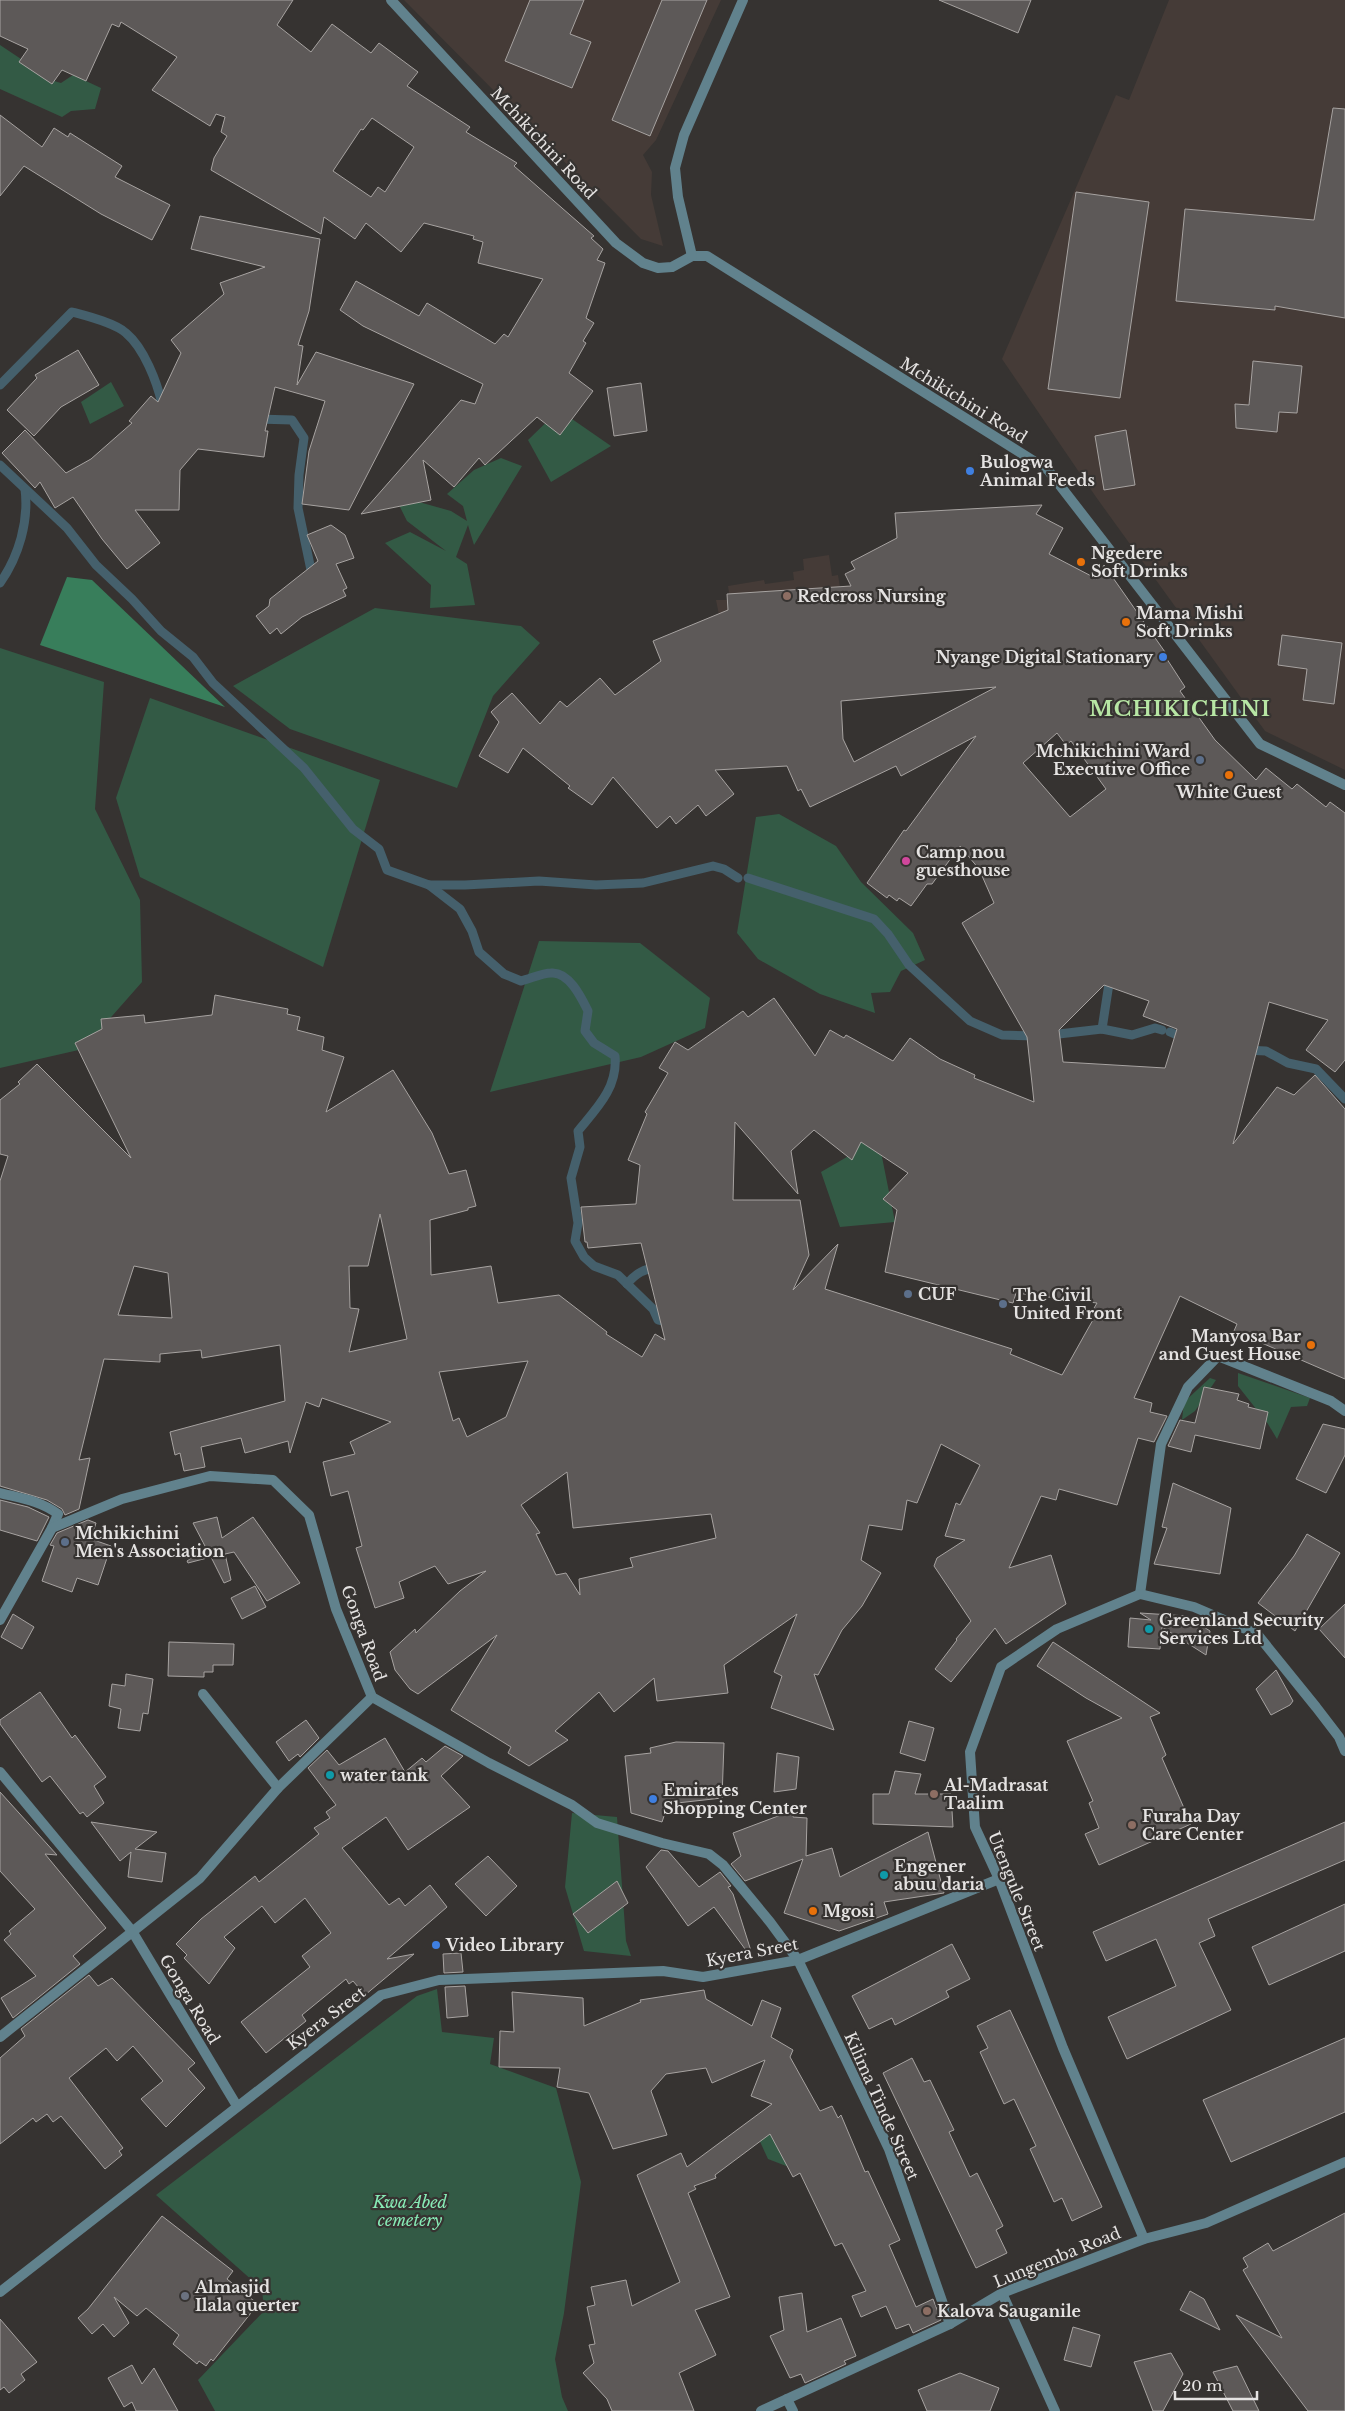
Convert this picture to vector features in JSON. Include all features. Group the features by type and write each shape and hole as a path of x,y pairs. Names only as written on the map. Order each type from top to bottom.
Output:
{"street":[{"name":"Mchikichini Road","path":"391,0 616,243 643,263 658,268 672,267 692,256 707,256 1048,470 1260,744 1345,785"},
{"path":"692,256 678,197 675,168 684,135 743,0"},
{"path":"1345,1411 1331,1401 1218,1356 1188,1387 1161,1444 1140,1594 1194,1607 1257,1634 1342,1735 1345,1751"},
{"name":"Gonga Road","path":"52,1528 122,1499 210,1476 273,1480 309,1515 336,1609 372,1697 489,1763 572,1805 597,1823 662,1843 709,1854 723,1865 770,1922 798,1960"},
{"path":"0,1493 23,1500 39,1502 58,1514 0,1620"},
{"name":"Utengule Street","path":"1140,1594 1057,1629 1001,1667 970,1752 975,1827 999,1879 1063,2048 1144,2239"},
{"path":"203,1694 278,1788"},
{"path":"0,2037 200,1878 278,1788 372,1697"},
{"name":"Gonga Road","path":"0,1772 132,1931 237,2106"},
{"name":"Kyera Sreet","path":"0,2292 381,1995 439,1980 663,1971 703,1977 798,1960 999,1879"},
{"name":"Kilima Tinde Street","path":"798,1960 889,2149 950,2324"},
{"name":"Lungemba Road","path":"761,2411 950,2324 1002,2293 1144,2239 1206,2223 1345,2162"},
{"path":"1002,2293 1055,2411"},
{"path":"787,2399 793,2411"}],"shaded area":[{"path":"404,0 721,0 656,140 643,155 652,172 651,195 663,246 641,239"},
{"path":"1169,0 1345,0 1345,770 1265,731 1096,497 1002,359 1116,95 1129,100"},
{"path":"829,555 832,576 838,575 841,593 719,615 716,600 730,600 728,586 764,580 765,584 794,580 793,572 804,570 803,559"}],"green space":[{"path":"0,45 54,81 61,83 73,75 101,88 95,109 71,111 62,117 0,89"},
{"path":"111,382 124,406 90,424 81,402"},
{"path":"559,410 611,446 551,482 528,440"},
{"path":"501,458 522,466 474,545 468,525 456,557 467,564 475,605 430,608 431,585 385,543 410,532 446,551 407,521 394,495 451,511 467,521 463,506 447,494 474,470"},
{"path":"67,577 92,580 225,707 40,645"},
{"path":"375,608 521,626 540,643 493,696 457,788 290,729 233,686"},
{"path":"0,648 104,682 95,809 140,900 142,982 83,1049 0,1068"},
{"path":"150,698 380,780 323,967 140,877 116,798"},
{"path":"779,814 836,846 861,882 913,933 925,960 901,971 890,992 871,993 875,1013 820,994 758,959 737,933 756,817"},
{"path":"539,941 640,943 710,998 705,1028 641,1057 490,1092"},
{"path":"874,1117 895,1222 840,1227 821,1172 852,1154"},
{"path":"1238,1373 1310,1398 1307,1406 1291,1407 1277,1439 1268,1424 1238,1386"},
{"path":"1210,1378 1216,1380 1195,1411 1182,1420 1184,1402"},
{"path":"572,1813 617,1817 626,1941 631,1956 584,1951 565,1887"},
{"name":"Kwa Abed cemetery","path":"437,1989 442,2032 494,2038 490,2064 556,2088 581,2182 564,2313 555,2359 562,2397 568,2411 215,2411 198,2380 264,2311 262,2289 156,2195 417,1996"},
{"path":"771,2117 794,2169 768,2159 757,2135"}],"building":[{"path":"0,0 293,0 277,25 311,52 332,24 371,53 379,43 418,72 407,86 470,127 466,132 517,163 514,166 594,236 591,238 603,249 597,260 605,263 586,318 594,323 583,341 586,343 569,373 593,391 560,435 537,417 485,465 479,458 454,487 423,460 431,500 361,514 461,400 475,404 483,384 363,326 340,310 356,281 419,316 427,303 495,344 504,334 508,337 543,279 478,263 483,242 473,239 474,236 424,223 401,252 366,223 355,239 324,217 321,234 211,170 214,158 227,136 221,132 225,117 216,114 210,126 152,90 177,57 121,22 119,27 112,24 86,81 62,70 52,84 19,62 28,49 0,36","holes":["372,118 414,147 385,192 378,187 371,197 333,171 361,129 363,130"]},
{"path":"530,0 584,0 570,34 591,42 572,88 505,61"},
{"path":"662,0 707,0 650,136 612,120"},
{"path":"939,0 1031,0 1018,33"},
{"path":"1333,108 1345,109 1345,318 1275,306 1275,310 1176,301 1185,209 1314,220"},
{"path":"0,115 42,147 54,128 68,137 70,133 122,166 115,177 170,205 152,240 101,214 24,166 0,196"},
{"path":"1076,192 1149,202 1120,398 1048,389"},
{"path":"200,216 320,239 309,311 298,345 303,346 297,385 316,352 414,384 349,510 302,504 309,451 325,401 275,387 265,431 268,431 264,457 198,449 180,470 179,510 135,510 160,543 127,569 102,539 73,497 55,508 40,482 35,488 2,453 25,430 66,473 91,459 132,423 129,421 151,396 158,402 181,353 171,340 224,294 220,283 265,267 191,249"},
{"path":"78,350 99,385 61,407 34,436 7,410 37,378 35,375"},
{"path":"1253,361 1302,366 1297,413 1279,412 1277,432 1236,428 1235,404 1249,405"},
{"path":"641,383 647,431 614,436 607,388"},
{"path":"1126,430 1135,485 1104,490 1095,436"},
{"path":"1042,505 1036,514 1063,528 1049,554 1097,579 1104,565 1165,652 1163,653 1185,687 1180,691 1215,740 1256,780 1266,768 1292,789 1297,784 1326,807 1330,802 1345,813 1345,1060 1335,1072 1306,1050 1328,1020 1269,1002 1233,1144 1277,1087 1294,1095 1315,1075 1345,1109 1345,1379 1234,1331 1237,1324 1180,1296 1134,1398 1152,1403 1150,1412 1167,1416 1154,1442 1138,1438 1117,1505 1059,1489 1056,1500 1041,1496 1009,1568 1051,1555 1066,1604 1006,1644 995,1628 951,1682 935,1669 971,1621 934,1566 937,1558 965,1540 945,1536 956,1503 960,1505 980,1465 941,1444 917,1503 907,1500 902,1530 869,1525 861,1560 881,1573 862,1606 842,1630 818,1675 814,1674 834,1730 771,1708 782,1676 774,1672 797,1614 724,1665 728,1693 657,1701 654,1678 614,1712 599,1692 555,1731 568,1740 529,1766 508,1753 511,1747 451,1710 497,1635 418,1694 410,1689 395,1670 390,1652 415,1629 416,1633 460,1591 486,1571 448,1584 435,1566 399,1582 404,1598 375,1608 356,1548 362,1546 348,1491 331,1496 323,1462 355,1454 350,1442 391,1422 322,1398 319,1407 306,1402 290,1453 288,1441 245,1453 241,1438 201,1447 205,1467 184,1471 180,1453 175,1455 170,1432 285,1401 280,1345 202,1358 201,1350 160,1354 160,1362 104,1359 79,1460 90,1458 79,1509 65,1515 62,1509 47,1500 0,1486 0,1181 8,1156 0,1154 0,1100 20,1084 18,1082 37,1064 131,1158 75,1043 102,1029 101,1019 144,1015 145,1023 212,1015 215,995 288,1009 287,1014 300,1017 297,1030 324,1037 322,1050 344,1057 326,1112 393,1070 432,1133 449,1174 466,1170 476,1206 430,1220 431,1275 491,1266 498,1303 559,1295 607,1332 606,1334 642,1357 655,1334 665,1340 641,1243 588,1248 587,1242 585,1242 581,1207 636,1204 640,1165 628,1160 647,1114 645,1112 668,1073 659,1068 675,1042 688,1050 743,1011 748,1017 774,998 815,1056 830,1030 844,1038 846,1035 893,1061 910,1038 940,1059 975,1075 974,1078 1034,1102 1027,1037 962,923 994,903 979,869 960,846 932,884 927,884 911,906 899,898 897,901 889,895 887,898 867,883 904,830 906,831 976,736 901,776 896,766 810,807 801,789 798,791 787,766 715,770 734,794 706,816 698,805 676,824 670,816 657,828 613,777 592,805 568,788 570,786 523,748 508,773 479,756 499,722 491,712 512,693 540,724 560,701 567,707 600,678 615,695 661,661 653,641 728,610 727,594 851,586 845,574 855,569 851,562 897,538 895,513","holes":["996,687 854,762 843,739 841,701","1057,733 1066,745 1071,741 1106,789 1070,817 1023,763","1104,985 1149,1001 1143,1016 1177,1029 1165,1068 1063,1062 1059,1030","735,1122 798,1194 791,1151 814,1130 852,1160 861,1142 908,1173 883,1199 897,1210 885,1272 1013,1303 1016,1293 1097,1303 1090,1315 1094,1318 1062,1375 1010,1354 1012,1349 825,1289 838,1244 793,1290 809,1255 800,1200 733,1200","380,1214 407,1339 349,1352 359,1309 350,1308 349,1266 368,1266","134,1266 168,1273 172,1318 118,1315","528,1361 506,1417 467,1437 459,1418 453,1421 439,1372","567,1472 573,1528 711,1514 716,1538 630,1558 633,1567 579,1579 580,1595 566,1573 556,1575 536,1534 540,1533 521,1505"]},
{"path":"331,525 345,535 354,558 336,564 347,588 343,590 346,596 302,617 281,634 277,628 270,634 256,616 269,606 270,599 318,561 307,535"},
{"path":"1282,635 1342,643 1334,704 1303,700 1307,669 1278,665"},
{"path":"1204,1387 1239,1394 1237,1400 1249,1404 1248,1407 1268,1412 1260,1449 1195,1435 1191,1452 1168,1446 1180,1420 1195,1423"},
{"path":"1323,1424 1345,1429 1345,1455 1326,1493 1296,1479"},
{"path":"1173,1483 1231,1508 1220,1574 1154,1564 1167,1528 1162,1527"},
{"path":"0,1500 28,1507 49,1517 37,1541 0,1530"},
{"path":"217,1517 222,1538 253,1517 300,1583 267,1601 234,1552 225,1554 231,1580 224,1583 211,1557 188,1563 187,1561 206,1548 193,1523"},
{"path":"88,1520 96,1523 91,1539 111,1546 98,1585 77,1578 72,1592 42,1581 54,1546 50,1545 57,1533"},
{"path":"1307,1534 1340,1553 1295,1631 1258,1603 1294,1556"},
{"path":"255,1586 266,1607 242,1619 231,1598"},
{"path":"1345,1604 1345,1658 1319,1629"},
{"path":"1140,1613 1187,1616 1210,1631 1206,1655 1162,1627 1160,1649 1128,1647 1130,1618 1151,1620"},
{"path":"13,1614 34,1627 22,1649 1,1637"},
{"path":"169,1642 234,1644 233,1665 213,1665 213,1672 204,1672 204,1677 168,1676"},
{"path":"1053,1642 1160,1713 1150,1717 1166,1755 1162,1758 1191,1824 1099,1865 1085,1834 1099,1828 1089,1803 1093,1801 1067,1741 1122,1718 1086,1698 1037,1666"},
{"path":"1276,1670 1293,1701 1290,1705 1271,1715 1256,1689"},
{"path":"126,1674 153,1679 148,1714 143,1713 140,1731 118,1728 121,1709 109,1706 112,1684 125,1686"},
{"path":"40,1692 72,1738 75,1735 106,1777 94,1786 104,1803 87,1817 83,1812 80,1814 50,1776 42,1782 0,1724 0,1720"},
{"path":"306,1720 319,1738 300,1757 298,1754 289,1761 276,1742"},
{"path":"909,1721 934,1728 925,1761 900,1753"},
{"path":"385,1738 405,1772 422,1758 426,1762 445,1746 463,1756 441,1776 470,1807 408,1850 386,1817 342,1848 389,1905 399,1898 405,1906 430,1885 447,1907 387,1959 414,1954 365,1995 353,1981 349,1984 346,1979 302,2015 306,2021 266,2053 241,2022 310,1967 302,1956 331,1933 305,1898 275,1923 262,1906 224,1937 235,1948 209,1984 184,1958 187,1955 176,1944 201,1919 255,1876 259,1882 319,1834 314,1828 330,1818 326,1812 336,1805 308,1768 327,1750 339,1765"},
{"path":"676,1742 724,1743 722,1798 668,1804 662,1822 631,1813 625,1756 651,1753 650,1748"},
{"path":"777,1753 799,1757 796,1789 774,1792"},
{"path":"895,1771 921,1774 915,1794 951,1794 953,1827 873,1824 873,1794 889,1794"},
{"path":"0,1792 57,1855 45,1854 106,1928 73,1956 80,1964 13,2018 1,1998 36,1976 4,1940 11,1934 9,1931 35,1909 0,1871"},
{"path":"794,1810 793,1817 807,1818 806,1856 832,1848 840,1877 928,1832 944,1893 884,1902 888,1914 839,1931 784,1913 803,1859 745,1881 731,1864 741,1856 733,1833"},
{"path":"91,1822 157,1832 135,1849 166,1853 162,1882 128,1877 131,1852 120,1861"},
{"path":"1345,1822 1345,1860 1208,1919 1215,1936 1199,1943 1231,2010 1127,2059 1108,2017 1176,1986 1156,1939 1106,1961 1093,1932"},
{"path":"661,1850 668,1851 699,1887 720,1872 731,1886 728,1887 733,1894 751,1951 748,1953 714,1907 688,1926 646,1867"},
{"path":"488,1856 517,1886 486,1916 455,1884"},
{"path":"617,1881 628,1903 588,1933 573,1914"},
{"path":"1345,1904 1345,1951 1269,1985 1252,1947"},
{"path":"952,1944 970,1979 946,1991 949,1997 895,2025 892,2018 869,2029 852,1996"},
{"path":"461,1953 463,1972 444,1973 443,1954"},
{"path":"89,1975 98,1986 112,1978 195,2063 188,2069 205,2088 166,2127 141,2099 163,2081 133,2046 117,2061 106,2048 69,2078 123,2148 119,2151 122,2155 105,2169 61,2116 53,2122 47,2114 36,2122 33,2118 0,2144 0,2058 25,2036 21,2029"},
{"path":"465,1986 468,2016 447,2018 445,1987"},
{"path":"704,1990 706,1999 752,2026 762,2000 781,2008 771,2037 793,2050 790,2057 820,2111 832,2106 838,2118 841,2115 865,2172 868,2171 900,2240 889,2245 916,2307 933,2299 941,2320 913,2333 909,2324 896,2329 886,2306 861,2317 852,2296 866,2291 842,2243 835,2246 800,2173 793,2177 770,2134 715,2175 716,2178 694,2186 696,2189 688,2193 730,2297 695,2310 716,2355 679,2373 694,2411 612,2411 607,2399 583,2373 594,2363 589,2345 595,2344 587,2307 595,2305 591,2287 626,2280 632,2306 680,2282 637,2175 681,2153 687,2167 772,2104 751,2096 765,2060 712,2083 706,2068 666,2074 651,2091 667,2135 613,2149 589,2093 557,2087 560,2068 499,2067 500,2031 514,2032 512,1992 583,1998 584,2026 641,2002 640,2000"},
{"path":"1010,2010 1102,2207 1072,2221 1062,2198 1054,2202 1030,2149 1036,2146 1014,2099 1004,2104 980,2052 988,2048 977,2026"},
{"path":"1345,2038 1345,2112 1231,2162 1203,2100"},
{"path":"912,2058 924,2082 930,2080 954,2130 949,2132 970,2177 977,2173 1003,2226 996,2230 1007,2253 976,2268 883,2073"},
{"path":"1345,2213 1345,2411 1308,2411 1236,2315 1282,2338 1243,2270 1248,2267 1243,2258 1268,2243 1273,2251"},
{"path":"162,2216 233,2271 227,2279 258,2304 213,2361 211,2359 206,2366 199,2361 197,2364 173,2344 179,2335 146,2308 137,2316 114,2297 129,2323 114,2337 103,2324 92,2334 78,2318 88,2309"},
{"path":"1190,2291 1204,2299 1220,2330 1180,2310"},
{"path":"802,2293 807,2332 841,2318 856,2356 844,2361 846,2364 805,2383 801,2374 790,2378 770,2336 784,2330 779,2297"},
{"path":"0,2319 37,2362 21,2374 25,2380 9,2393 4,2387 0,2390"},
{"path":"1073,2327 1100,2335 1091,2367 1064,2360"},
{"path":"1171,2353 1183,2374 1163,2411 1153,2411 1134,2362"},
{"path":"132,2365 142,2384 154,2368 178,2411 136,2411 132,2402 124,2407 108,2378"},
{"path":"1237,2366 1259,2411 1233,2411 1213,2372"},
{"path":"960,2373 999,2388 990,2411 927,2411 918,2390"}],"waterway":[{"path":"0,385 72,312 115,326 133,339 149,366 162,404 165,406"},
{"path":"257,419 292,420 304,438 299,475 298,508 311,570"},
{"path":"0,465 67,528 96,565 132,599 161,631 193,657 213,683 304,768 353,829 379,849 387,870 429,885 460,909 472,931 479,952 504,974 521,981 544,974 558,974 564,976 574,987 588,1011 585,1031 594,1043 615,1056 615,1068 609,1088 598,1106 578,1131 580,1147 571,1178 578,1223 575,1241 584,1257 594,1266 618,1275 653,1309 658,1320 670,1323"},
{"path":"0,583 7,573 21,538 24,526 25,489"},
{"path":"429,885 539,881 596,885 643,883 713,866 724,869 738,878"},
{"path":"748,878 874,919 888,934 909,965 970,1021 1002,1035 1037,1036"},
{"path":"1102,1029 1110,977"},
{"path":"1050,1035 1102,1029 1132,1035 1155,1028 1162,1030"},
{"path":"1170,1032 1186,1039"},
{"path":"1245,1050 1266,1051 1288,1063 1316,1069 1345,1099"},
{"path":"627,1284 641,1272 658,1267"}],"place":[{"name":"Bulogwa Animal Feeds","path":"970,471"},
{"name":"Ngedere Soft Drinks","path":"1081,562"},
{"name":"Redcross Nursing","path":"787,596"},
{"name":"Mama Mishi Soft Drinks","path":"1126,622"},
{"name":"Nyange Digital Stationary","path":"1163,657"},
{"name":"Mchikichini Ward Executive Office","path":"1200,760"},
{"name":"White Guest","path":"1229,775"},
{"name":"Camp nou guesthouse","path":"906,861"},
{"name":"CUF","path":"908,1294"},
{"name":"The Civil United Front","path":"1003,1304"},
{"name":"Manyosa Bar and Guest House","path":"1311,1345"},
{"name":"Mchikichini Men's Association","path":"65,1542"},
{"name":"Greenland Security Services Ltd","path":"1149,1629"},
{"name":"water tank","path":"330,1775"},
{"name":"Al-Madrasat Taalim","path":"934,1794"},
{"name":"Emirates Shopping Center","path":"653,1799"},
{"name":"Furaha Day Care Center","path":"1132,1825"},
{"name":"Engener abuu daria","path":"884,1875"},
{"name":"Mgosi","path":"813,1911"},
{"name":"Video Library","path":"436,1945"},
{"name":"Almasjid Ilala querter","path":"185,2296"},
{"name":"Kalova Sauganile","path":"927,2311"}],"district":[{"name":"MCHIKICHINI","path":"1180,709"}]}
